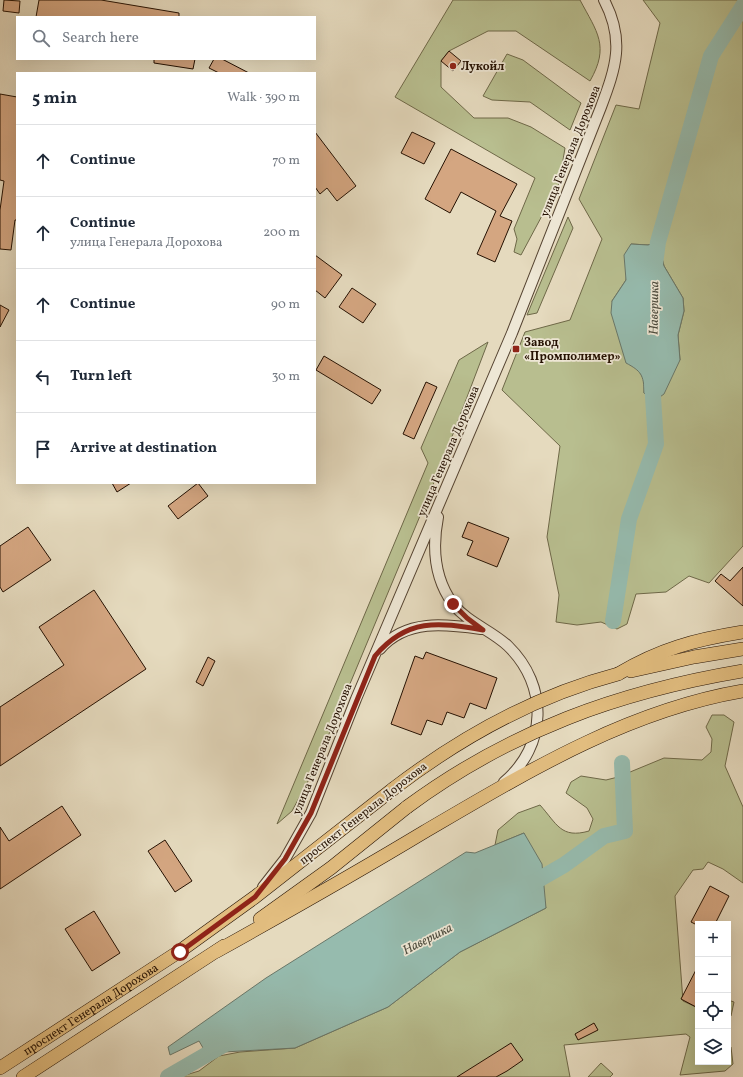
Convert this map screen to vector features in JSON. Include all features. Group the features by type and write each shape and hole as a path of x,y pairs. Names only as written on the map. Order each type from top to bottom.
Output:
{"main road":[{"path":"618,674 641,660 674,646 743,632"},
{"name":"проспект Генерала Дорохова","path":"0,1068 180,952 255,897 393,789 457,743 501,719 533,704 601,678 694,657 743,649"},
{"name":"проспект Генерала Дорохова","path":"22,1077 217,951 330,868 407,807 441,782 471,764 545,727 609,702 656,688 743,671"},
{"path":"217,951 320,894 549,761 615,729 663,711 717,696 743,691"}],"street":[{"name":"улица Генерала Дорохова","path":"255,897 285,859 311,813 375,656 512,332 613,76 618,52 618,40 612,14 604,0"},
{"path":"442,497 434,549 438,572 442,584 453,604 467,618 507,646 523,664 529,674 538,706 538,719 533,743 513,774 490,794"},
{"path":"375,656 386,643 396,635 421,626 436,624 483,630"}],"green space":[{"path":"453,0 580,0 592,21 599,39 599,58 596,69 590,81 516,31 488,31 449,51 441,61 441,87 474,118 508,118 531,127 565,148 559,184 521,255 514,252 517,239 514,229 535,178 395,97"},
{"path":"643,0 743,0 743,546 709,583 689,576 666,592 636,594 627,624 617,629 601,622 577,625 556,622 559,595 547,537 560,446 502,390 525,332 570,320 602,239 579,199 616,105 639,109 660,23","holes":["658,242 664,266 683,298 684,311 678,335 680,360 644,393 644,380 638,369 612,301 626,280 631,244 648,245"]},
{"path":"507,54 523,60 581,103 570,130 530,102 492,100 483,96"},
{"path":"568,217 573,228 537,313 527,315"},
{"path":"488,342 440,468 314,770 292,811 277,824 428,463 421,448 459,360"},
{"path":"712,715 724,715 734,722 725,766 743,807 743,883 723,869 708,862 703,869 693,870 675,896 683,1001 695,1007 695,1065 731,1065 731,1047 733,1064 725,1071 680,1075 690,1037 686,1034 564,1045 570,1077 179,1077 199,1071 219,1056 240,1052 295,1048 388,1007 460,952 546,908 524,833 495,845 498,830 518,813 540,805 560,828 572,833 589,831 593,819 587,808 566,793 571,782 581,776 606,780 618,777 664,758 702,760 711,752 712,739 706,727"},
{"path":"731,1001 734,1002 731,1016"},
{"path":"601,1063 613,1074 610,1077 588,1077"}],"water":[{"path":"658,242 664,266 683,298 684,311 678,335 680,360 664,394 653,402 644,393 641,374 626,363 611,313 612,301 626,280 624,255 631,244 648,245"},
{"path":"524,833 542,864 546,908 460,952 388,1007 295,1048 206,1053 199,1041 170,1055 168,1047 266,978 466,852 475,853"}],"building":[{"path":"4,0 20,1 19,13 3,11"},
{"path":"39,0 101,0 179,13 179,16 36,16"},
{"path":"449,51 461,61 453,71 441,61"},
{"path":"154,60 195,60 193,69 154,63"},
{"path":"213,60 224,60 247,72 217,72 209,68"},
{"path":"0,94 16,97 16,220 11,250 0,249 0,210 4,181 0,180"},
{"path":"412,132 435,143 424,164 401,153"},
{"path":"316,133 356,186 337,201 327,188 320,194 316,188"},
{"path":"451,149 517,184 500,216 512,221 495,262 477,254 496,211 461,192 450,213 425,199"},
{"path":"316,256 342,275 325,298 316,291"},
{"path":"352,288 376,304 363,323 339,307"},
{"path":"0,305 9,310 0,327"},
{"path":"324,356 381,390 372,404 316,370"},
{"path":"426,382 437,387 414,439 403,434"},
{"path":"113,484 129,484 117,492"},
{"path":"197,484 199,484 208,496 178,519 168,506"},
{"path":"468,522 509,538 497,567 467,555 473,541 462,537"},
{"path":"28,527 51,560 3,592 0,587 0,546"},
{"path":"743,567 743,606 715,581 721,574 730,581"},
{"path":"94,590 146,669 0,766 0,707 64,665 39,627"},
{"path":"426,652 497,678 486,709 470,703 464,718 447,712 442,725 427,720 421,735 391,724 415,656 423,659"},
{"path":"208,657 215,661 203,686 196,682"},
{"path":"62,806 81,835 0,889 0,827 9,841"},
{"path":"165,840 192,881 175,892 148,851"},
{"path":"710,886 729,896 716,921 695,921 695,924 691,922"},
{"path":"94,911 120,953 92,971 65,929"},
{"path":"695,972 695,1006 681,999"},
{"path":"594,1023 598,1030 578,1040 575,1034"},
{"path":"511,1043 523,1060 507,1071 496,1077 457,1077"}],"waterway":[{"name":"Навершка","path":"655,264 658,242 711,56 743,6"},
{"name":"Навершка","path":"613,621 629,519 656,444 652,381"},
{"name":"Навершка","path":"524,888 564,865 604,836 625,831 622,763"},
{"name":"Навершка","path":"168,1077 225,1044"}],"place":[{"name":"Лукойл","path":"453,66"},
{"name":"Завод «Промполимер»","path":"516,349"}],"route":[{"path":"180,952 255,897 285,859 311,813 356,699 375,656 386,643 396,635 421,626 436,624 483,630 467,618 453,604"}]}
